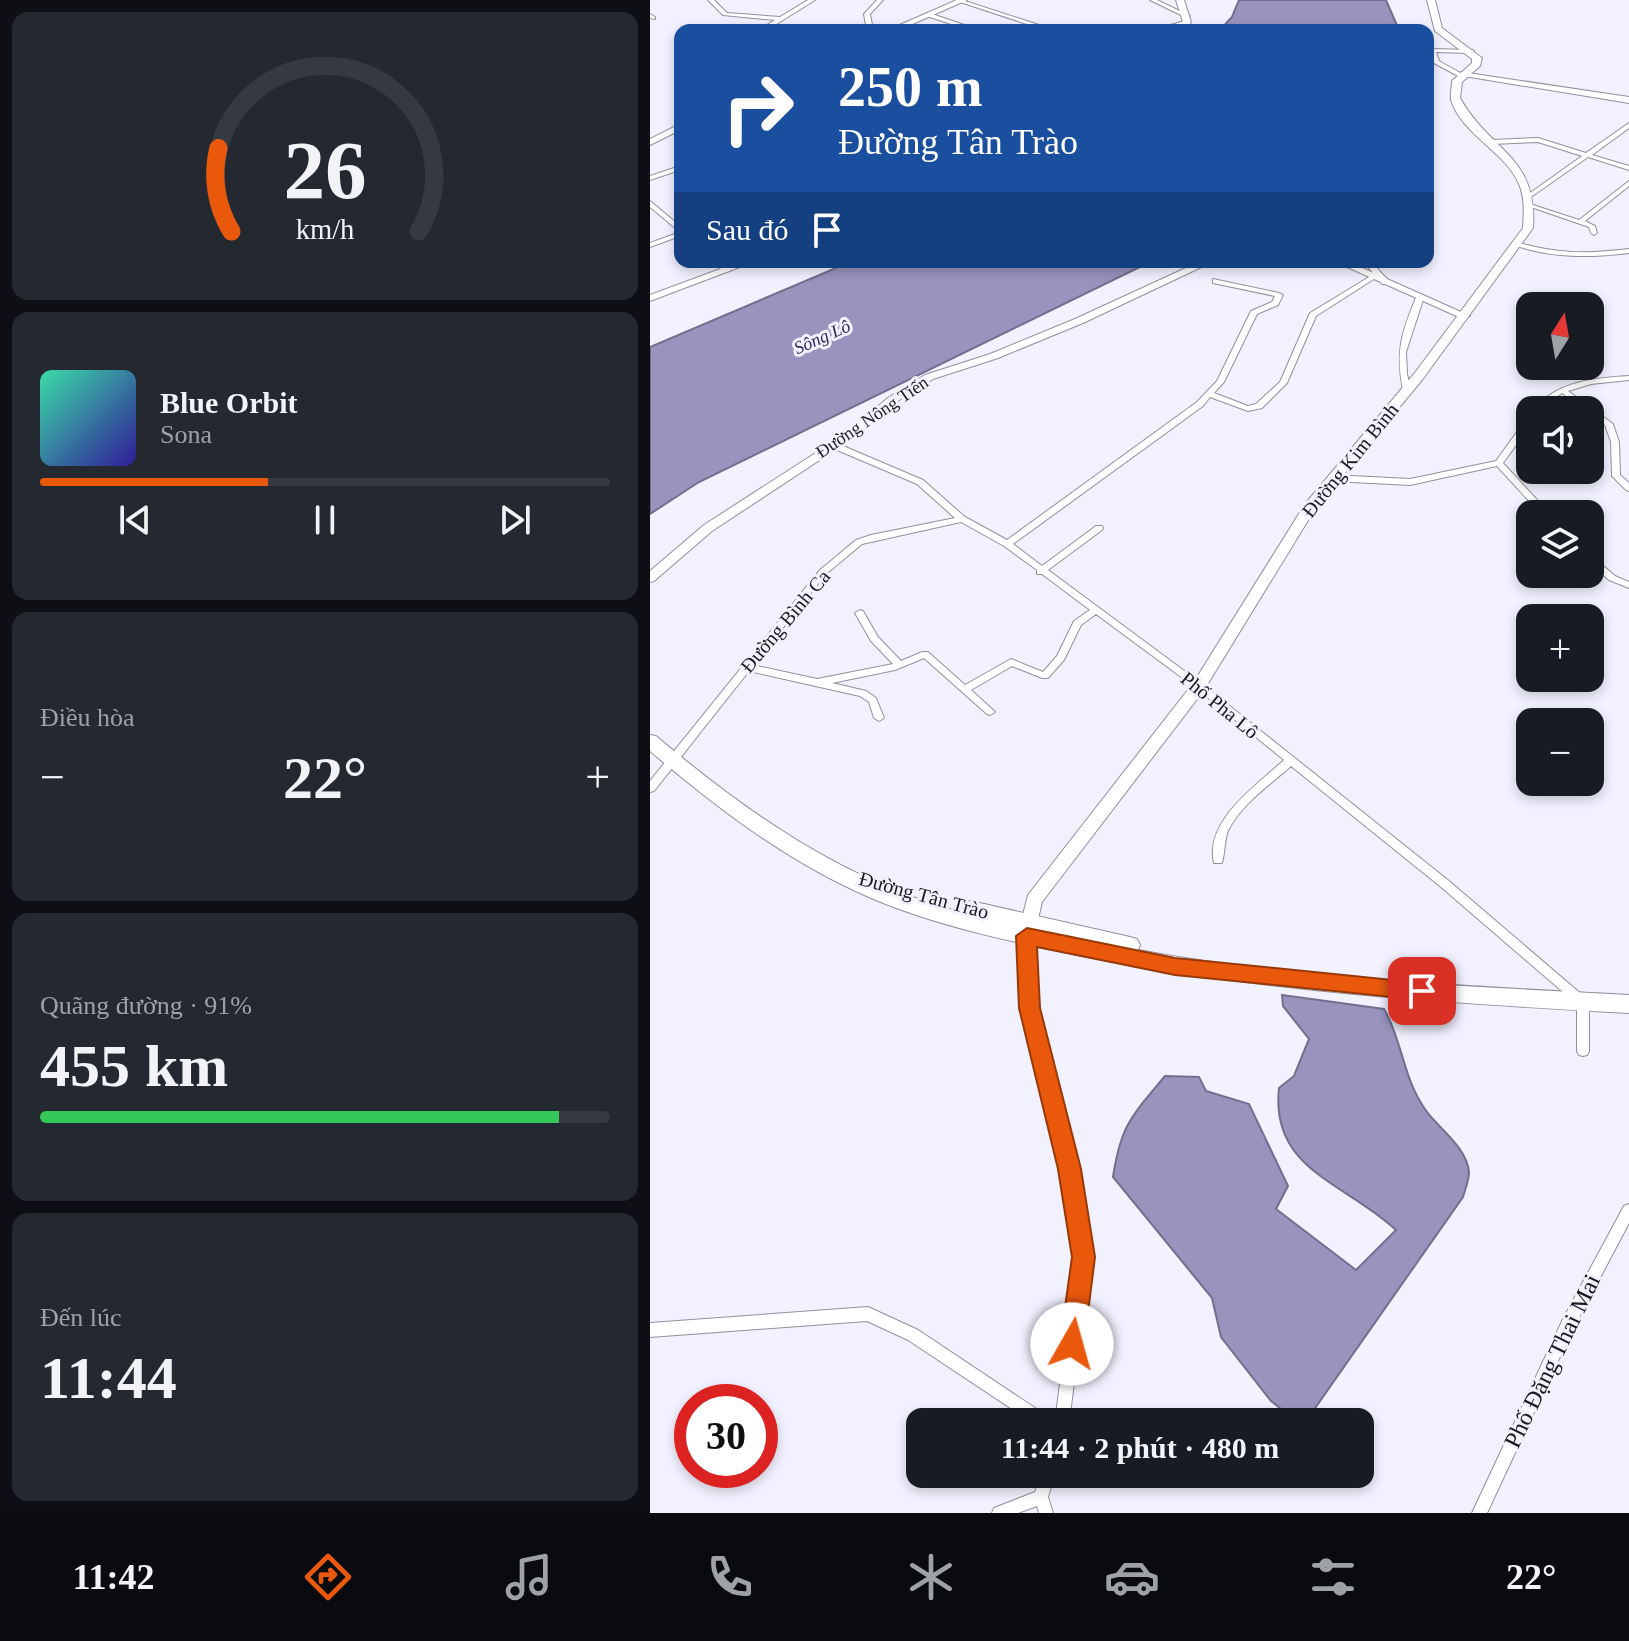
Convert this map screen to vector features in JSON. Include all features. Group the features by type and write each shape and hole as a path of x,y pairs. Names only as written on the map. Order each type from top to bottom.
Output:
{"highway":[{"name":"Đường Tân Trào","path":"657,748 774,834 876,892 1175,967 1243,975 1629,1004"}],"main road":[{"path":"1431,0 1438,29 1471,51 1477,64 1455,83 1457,103 1514,164 1529,202"},
{"name":"Đường Kim Bình","path":"1028,930 1034,900 1199,686 1301,520 1479,299 1528,228 1529,202"}],"street":[{"path":"711,0 725,14 782,19"},
{"path":"774,24 812,0"},
{"path":"869,24 867,14 880,0"},
{"path":"910,24 960,0 1033,24"},
{"path":"1153,0 1185,23"},
{"path":"1180,0 1185,23"},
{"path":"929,15 956,24"},
{"path":"1434,50 1471,51"},
{"path":"1434,54 1436,62 1463,75 1629,100"},
{"path":"1594,233 1595,228 1529,202 1550,182 1629,125"},
{"path":"651,141 674,132"},
{"path":"1492,142 1538,140 1629,168"},
{"path":"650,178 674,170"},
{"path":"1522,181 1550,182"},
{"path":"1580,222 1629,183"},
{"path":"650,203 674,226"},
{"path":"650,245 674,235"},
{"path":"1516,244 1540,253 1575,257 1629,251"},
{"path":"723,268 726,271"},
{"path":"650,298 733,268"},
{"name":"Đường Nông Tiến","path":"650,578 708,528 929,377 994,356 1194,268"},
{"path":"1355,268 1465,316"},
{"path":"1372,268 1385,282"},
{"path":"1208,394 1248,409 1259,406 1283,383 1313,315 1374,276"},
{"path":"1007,544 1113,469 1220,382 1254,313 1279,299 1277,293 1268,290 1216,281"},
{"path":"1410,382 1401,349 1420,297"},
{"path":"1549,396 1602,380 1629,378"},
{"path":"1562,390 1609,424 1615,442 1616,476 1629,488"},
{"path":"1332,478 1410,482 1499,463 1516,439"},
{"name":"Phố Pha Lô","path":"833,445 920,482 962,519 1007,544 1040,572 1199,686 1289,762 1445,884 1579,1002"},
{"path":"1499,463 1533,500"},
{"name":"Đường Bình Ca","path":"650,788 657,748 747,667 805,593 859,542 880,534 962,519"},
{"path":"1040,572 1099,528"},
{"path":"1604,571 1629,585"},
{"path":"964,690 1011,662 1044,676 1061,658 1077,623 1096,610"},
{"path":"860,613 874,639 900,665"},
{"path":"819,682 900,665 925,654 990,712"},
{"path":"747,667 869,696 879,718"},
{"path":"1218,860 1217,842 1224,827 1289,762"},
{"path":"1028,930 1029,1008 1070,1169 1083,1257 1061,1408"},
{"path":"1579,1002 1583,1051"},
{"name":"Phố Đặng Thai Mai","path":"1479,1513 1568,1324 1629,1210"},
{"path":"650,1330 868,1314 913,1335 1023,1408"},
{"path":"1044,1488 1041,1497 1046,1513"},
{"path":"999,1513 1041,1497"}],"water":[{"path":"1239,0 1386,0 1396,24 1226,24"},
{"name":"Sông Lô","path":"836,268 1138,268 699,482 650,514 650,347"},
{"path":"1282,995 1384,1009 1412,1086 1427,1112 1459,1148 1469,1173 1463,1197 1315,1408 1280,1408 1271,1401 1221,1337 1212,1298 1113,1177 1124,1132 1165,1076 1199,1077 1206,1091 1249,1104 1288,1186 1276,1209 1356,1270 1396,1230 1315,1172 1299,1157 1286,1138 1279,1116 1279,1088 1294,1076 1309,1039 1283,1006"}],"route":[{"path":"1072,1344 1083,1257 1070,1169 1029,1008 1027,936 1175,967 1422,991"}]}
